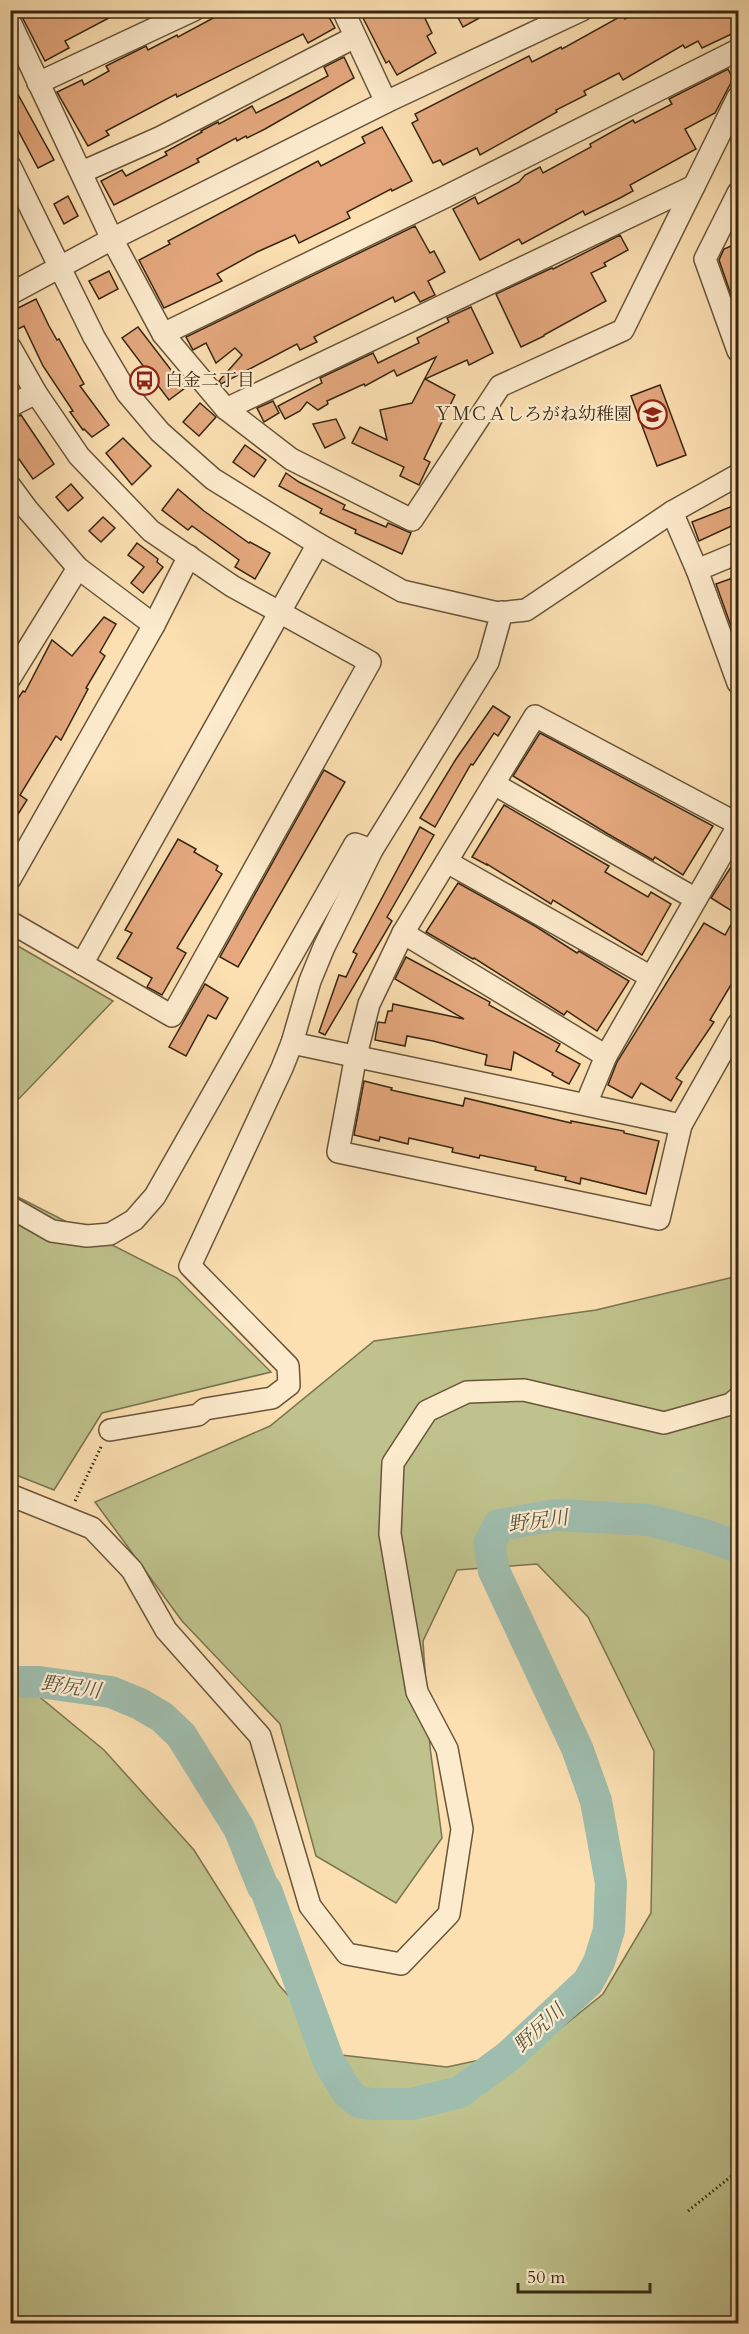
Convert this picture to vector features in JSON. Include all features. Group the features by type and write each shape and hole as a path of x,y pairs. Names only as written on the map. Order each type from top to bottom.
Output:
{"street":[{"path":"38,83 194,10"},
{"path":"343,10 386,102"},
{"path":"10,294 112,239 386,102 582,10"},
{"path":"10,22 112,239 163,334 226,409 291,459 412,520 500,386 623,330 738,97"},
{"path":"82,172 161,137 355,37"},
{"path":"163,334 445,197 738,50"},
{"path":"10,166 94,337 127,393 160,432 213,479 318,544 402,591 502,612 526,610 672,512 738,475"},
{"path":"226,409 694,186"},
{"path":"738,193 705,259 738,351"},
{"path":"10,347 36,393 79,456 152,531 232,586 370,662 172,1016 10,922"},
{"path":"10,406 36,393"},
{"path":"10,486 19,513 78,568 154,625"},
{"path":"672,512 697,570 737,676"},
{"path":"82,964 318,544"},
{"path":"697,570 738,553"},
{"path":"10,879 154,625 189,556"},
{"path":"10,678 78,568"},
{"path":"110,1430 198,1415 205,1409 272,1398 289,1386 288,1366 190,1266 292,1043 313,972 372,850 488,662 502,612"},
{"path":"586,1104 606,1056 738,825 535,716 403,933 369,1004 356,1055 338,1152 659,1219 681,1125 738,1024"},
{"path":"494,784 696,899"},
{"path":"10,1207 52,1231 87,1236 110,1234 134,1220 154,1196 355,844 372,850"},
{"path":"447,862 651,977"},
{"path":"403,933 606,1056"},
{"path":"292,1043 681,1125"},
{"path":"10,1495 92,1527 132,1570 166,1630 260,1736 310,1906 347,1954 401,1964 449,1914 462,1829 447,1749 417,1692 390,1534 393,1463 427,1411 467,1392 524,1390 664,1423 731,1404 738,1398"}],"path":[{"path":"67,1517 110,1430"},
{"path":"688,2211 738,2171"}],"green space":[{"path":"11,942 113,1001 11,1107"},
{"path":"10,1193 177,1278 271,1372 102,1413 54,1490 11,1473"},
{"path":"738,1276 738,2323 11,2323 10,1681 19,1680 104,1750 194,1850 279,1985 341,2055 447,2067 536,2048 603,1994 651,1913 654,1751 588,1617 537,1564 457,1570 423,1641 430,1747 442,1838 396,1903 316,1856 280,1724 182,1621 95,1502 270,1426 374,1341 596,1310"}],"building":[{"path":"16,10 124,10 65,41 69,48 45,61"},
{"path":"228,10 325,10 335,28 308,43 303,34 177,97 176,94 106,131 109,135 88,146 57,92 82,80 84,85 109,71 106,66 146,46 148,50 177,35 178,37"},
{"path":"359,10 421,10 432,33 427,36 436,53 397,75 389,61 386,63"},
{"path":"454,10 494,10 463,27"},
{"path":"642,10 738,10 738,31 702,48 698,41 685,48 683,45 623,80 619,73 584,91 586,95 480,155 477,148 443,165 440,160 433,163 412,123 418,120 415,114 529,56 532,62 561,47 562,49 623,15 625,19"},
{"path":"344,57 354,78 265,129 247,138 246,136 237,141 236,138 197,159 199,162 114,205 101,181 122,170 126,176 167,155 165,152 201,131 252,106 256,113 288,97 328,76 324,67"},
{"path":"728,69 733,79 715,113 685,129 696,149 630,185 633,191 620,198 585,215 583,211 522,244 519,239 480,260 453,209 475,197 478,204 519,182 525,175 540,167 543,173 591,147 590,144 633,120 635,123 672,104 669,99"},
{"path":"10,80 54,160 38,168 10,115"},
{"path":"382,127 412,181 392,191 391,189 347,212 350,218 299,243 295,235 257,252 217,274 222,281 164,308 139,260 170,244 168,241 318,161 321,166 365,143 362,137"},
{"path":"68,196 78,216 64,224 54,204"},
{"path":"415,226 430,253 434,251 445,272 428,281 435,295 420,302 414,292 395,302 393,297 314,337 317,342 300,350 297,344 221,384 219,381 242,355 235,348 216,363 206,343 193,350 186,337"},
{"path":"620,235 628,250 604,263 606,266 591,273 606,301 521,347 496,294 553,269"},
{"path":"738,243 738,315 719,260 724,249"},
{"path":"109,271 118,289 99,299 89,281"},
{"path":"36,299 49,326 57,340 59,339 84,384 80,386 109,425 92,437 83,430 70,412 73,411 43,366 24,326 18,329 10,314"},
{"path":"471,307 493,353 469,365 467,360 425,379 455,395 424,459 430,462 419,485 400,476 404,467 352,443 360,427 387,440 380,410 412,403 436,357 397,376 394,370 365,386 364,384 327,401 328,404 318,410 307,402 300,411 285,419 278,406 322,383 320,378 373,353 378,363 419,343 417,338 449,322 447,318"},
{"path":"138,327 185,388 169,400 122,338"},
{"path":"660,385 686,455 657,466 631,396"},
{"path":"273,401 279,413 264,422 257,408"},
{"path":"200,403 216,417 199,436 183,422"},
{"path":"21,415 54,464 33,479 19,459 10,464 10,420"},
{"path":"336,419 345,438 325,448 313,424"},
{"path":"123,438 151,466 132,485 106,453"},
{"path":"245,445 266,460 254,477 233,462"},
{"path":"286,473 345,505 343,509 386,527 388,523 411,533 402,554 355,533 356,530 320,513 322,509 279,486"},
{"path":"71,484 83,498 68,511 56,497"},
{"path":"178,489 249,543 270,553 255,579 235,567 239,560 192,526 188,530 162,510"},
{"path":"738,504 738,523 699,541 692,522"},
{"path":"103,517 115,528 101,542 89,531"},
{"path":"137,543 158,559 157,562 163,567 143,593 131,583 144,567 128,555"},
{"path":"738,576 738,642 737,643 716,584"},
{"path":"104,617 116,624 100,652 105,656 86,688 88,689 61,740 56,736 20,795 27,800 10,827 10,696 17,700 23,691 25,692 52,640 72,656"},
{"path":"493,706 510,717 498,736 494,733 473,765 471,764 435,827 420,818 456,759"},
{"path":"540,733 713,826 683,875 655,857 653,860 608,834 513,776"},
{"path":"324,770 345,782 238,967 220,957"},
{"path":"504,805 609,866 605,872 648,897 651,892 671,904 642,955 553,900 551,904 472,857"},
{"path":"420,827 434,835 387,917 392,921 325,1035 319,1032 339,975 346,977 357,954 353,952"},
{"path":"178,839 196,849 194,852 218,866 216,870 222,874 177,948 186,953 162,995 147,987 152,978 117,958 132,933 125,930"},
{"path":"738,856 738,973 710,1020 714,1022 676,1078 682,1082 671,1101 641,1083 632,1098 608,1085 617,1062 704,923 725,935 737,914 711,898"},
{"path":"458,883 629,981 597,1031 567,1011 564,1015 474,958 426,932"},
{"path":"406,957 490,1002 489,1005 560,1044 556,1051 580,1064 569,1084 514,1052 511,1070 485,1065 487,1055 433,1041 407,1036 405,1046 375,1040 378,1022 385,1023 388,1011 392,1011 393,1004 464,1019 395,979"},
{"path":"205,984 228,998 216,1019 208,1015 186,1056 169,1047"},
{"path":"364,1081 392,1088 391,1090 463,1106 465,1098 571,1123 571,1121 624,1131 624,1133 659,1141 646,1194 581,1178 580,1184 565,1180 566,1177 535,1170 536,1167 480,1155 479,1158 452,1152 453,1148 409,1138 408,1144 380,1137 379,1141 354,1135"}],"waterway":[{"name":"野尻川","path":"10,1682 39,1682 111,1692 140,1704 162,1717 181,1735 239,1828 266,1890 329,2062 347,2092 359,2102 412,2104 460,2092 510,2055 588,1982 599,1962 609,1930 611,1883 596,1801 577,1748 494,1571 489,1544 499,1525 556,1515 649,1520 705,1535 738,1547"}],"place":[{"name":"白金二丁目","path":"144,380"},
{"name":"ＹＭＣＡしろがね幼稚園","path":"653,414"}]}
